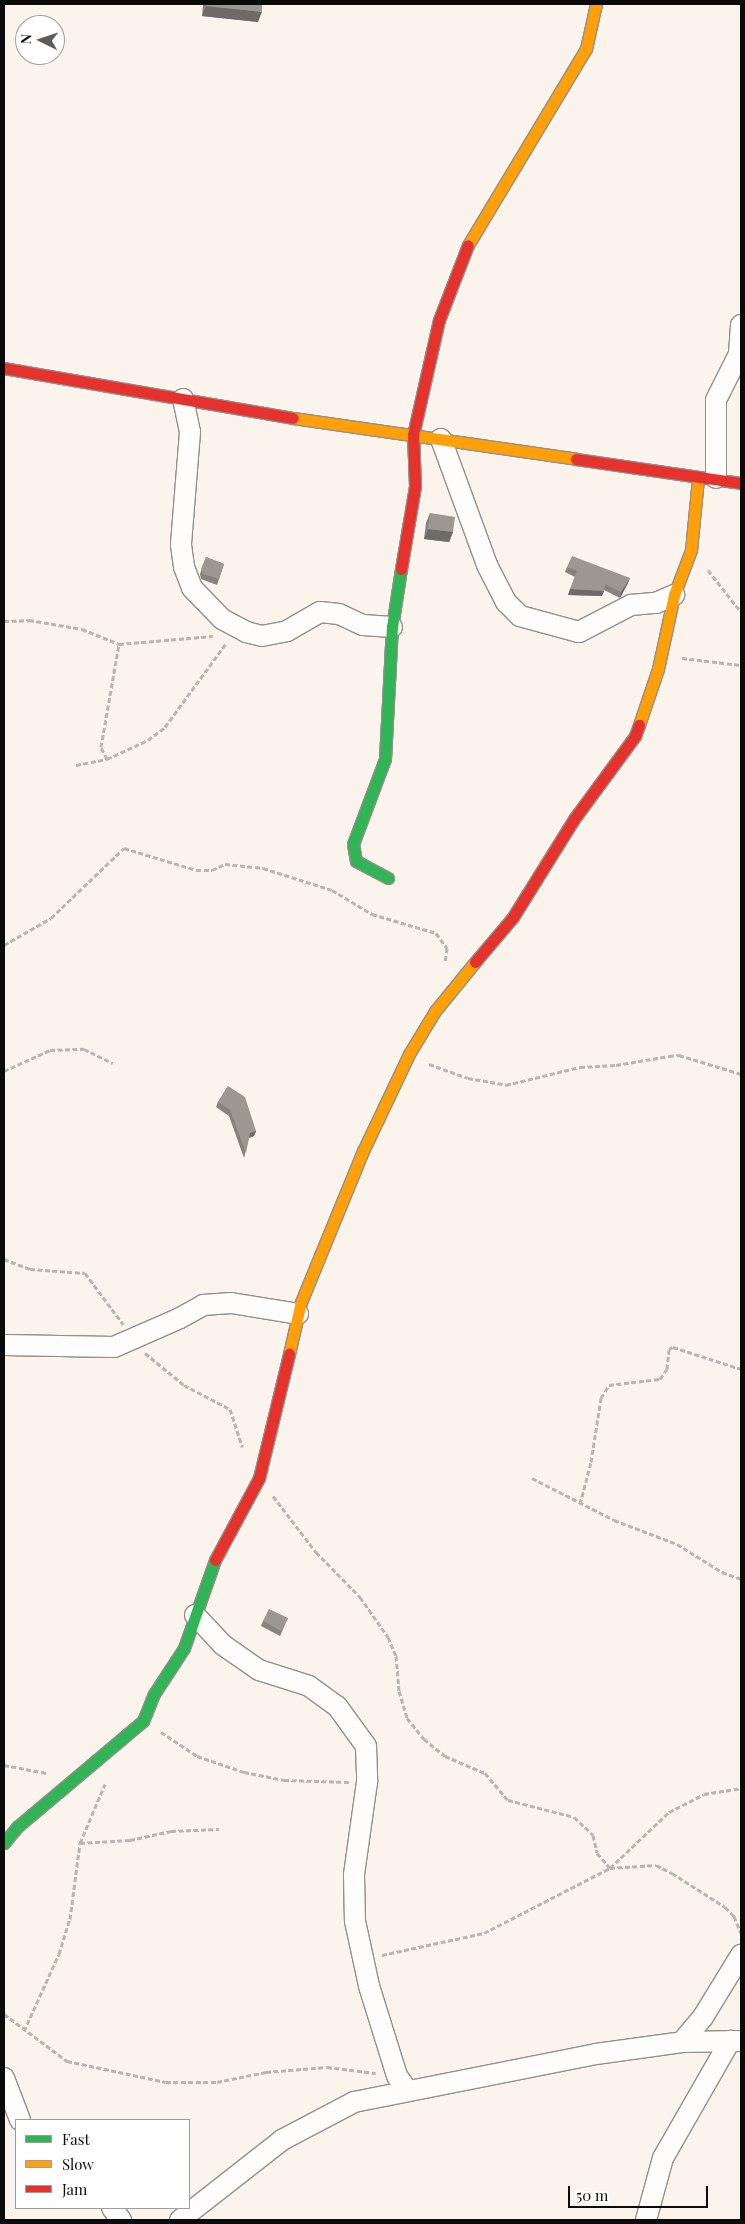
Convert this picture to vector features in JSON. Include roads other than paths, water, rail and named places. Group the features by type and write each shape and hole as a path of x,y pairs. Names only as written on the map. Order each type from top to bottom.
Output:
{"street":[{"path":"388,878 356,861 353,844 385,759 392,626 415,486 413,435 439,320 472,235 557,102 586,49 596,4"},
{"path":"4,1843 17,1827 143,1721 154,1694 184,1648 216,1558 259,1478 298,1314 363,1152 409,1054 435,1011 513,917 574,819 635,736 661,655 674,595 691,550 707,478 716,400 736,375 741,325"},
{"path":"4,368 413,435 741,483"},
{"path":"184,399 190,432 182,504 184,567 192,588 222,619 239,629 262,636 273,636 323,612 339,614 363,626 392,626"},
{"path":"441,439 487,565 506,602 520,616 579,632 631,605 656,603 674,595"},
{"path":"4,1345 114,1347 203,1305 231,1303 298,1314"},
{"path":"195,1616 223,1645 258,1670 309,1686 337,1706 366,1746 367,1782 354,1875 355,1921 362,1958 402,2083"},
{"path":"682,2042 703,2017 741,1955"},
{"path":"180,2220 282,2140 354,2102 402,2083 682,2042 736,2041"},
{"path":"646,2220 664,2158 736,2041"},
{"path":"4,2078 20,2119"},
{"path":"113,2209 121,2220"}]}
